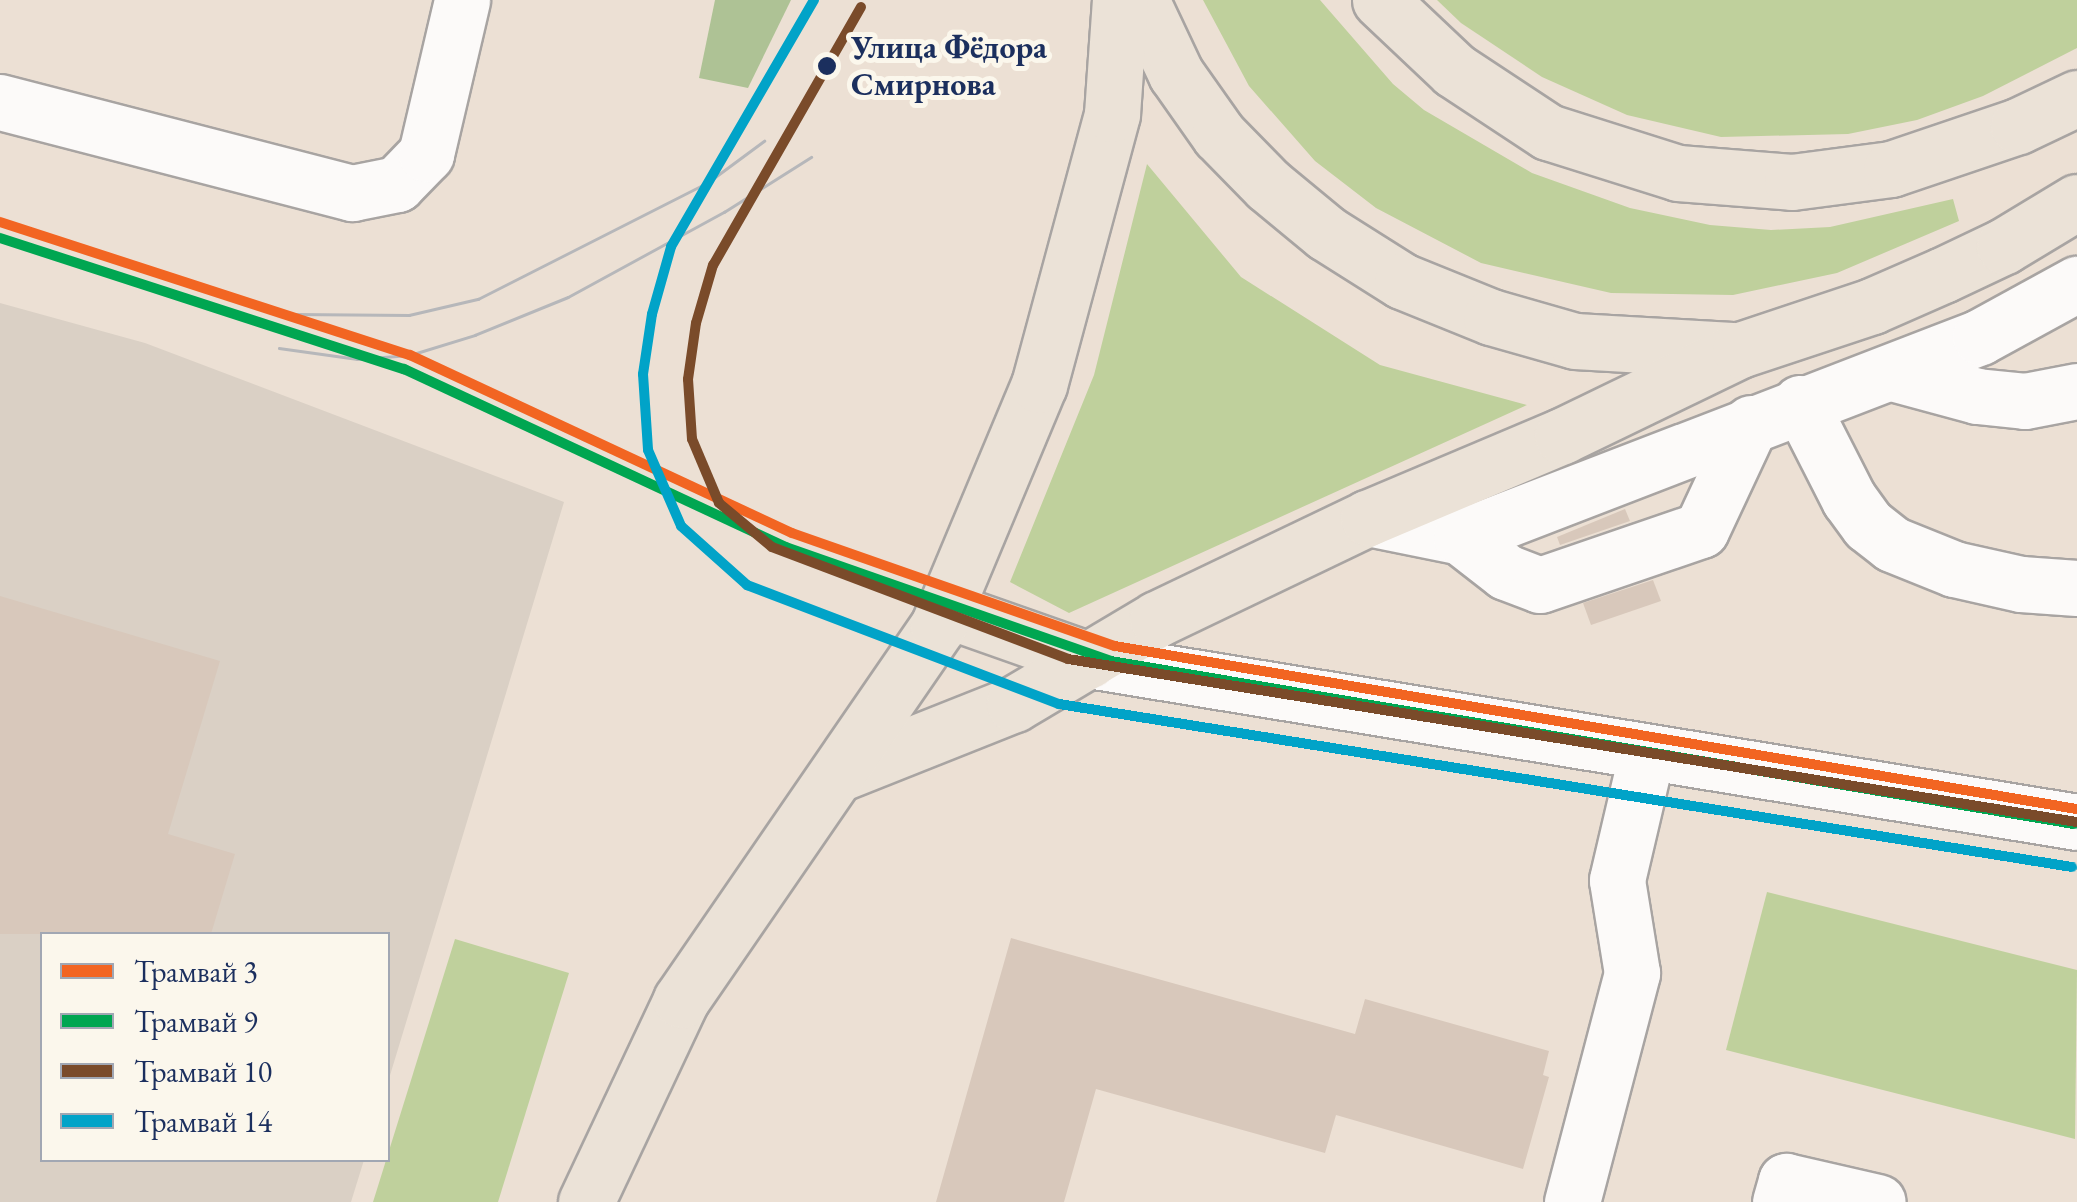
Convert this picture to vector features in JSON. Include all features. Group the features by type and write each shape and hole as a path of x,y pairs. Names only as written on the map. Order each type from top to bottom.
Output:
{"main road":[{"path":"586,1202 681,1000 938,626 1039,385 1112,114 1120,0"},
{"path":"1141,0 1176,74 1219,134 1268,186 1326,233 1402,281 1504,322 1574,341 1740,350"},
{"path":"1380,0 1454,70 1502,103 1572,142 1650,168 1736,182 1792,182 1891,168 1959,146 2077,98"},
{"path":"838,774 1014,704 1157,619 1368,518 1562,436 1740,350 1890,298 2004,246 2077,202"},
{"path":"944,609 1089,660"}],"street":[{"path":"0,102 352,194 398,184 426,154 462,0"},
{"path":"1460,536 1800,403 1892,373 1980,337 2077,284"},
{"path":"1892,373 1977,396 2026,401 2077,391"},
{"path":"1800,403 1850,499 1868,524 1892,544 1954,570 2021,584 2077,588"},
{"path":"1368,518 1460,536 1506,572 1540,586 1702,530 1750,423"},
{"path":"1089,660 2077,822"},
{"path":"1572,1202 1632,974 1617,880 1647,752"},
{"path":"1780,1202 1786,1181 1878,1202"}],"shaded area":[{"path":"0,303 145,343 564,502 390,1075 390,932 40,932 40,1162 363,1162 351,1202 0,1202"}],"green space":[{"path":"715,0 791,0 748,88 699,78"},
{"path":"1203,0 1320,0 1393,84 1424,110 1532,173 1630,208 1710,225 1771,230 1830,227 1953,199 1959,221 1837,273 1733,295 1611,293 1481,263 1376,208 1315,161 1249,86"},
{"path":"1437,0 2077,0 2077,48 1983,96 1917,120 1848,134 1721,137 1627,115 1542,77 1461,23"},
{"path":"1147,164 1241,277 1380,365 1527,405 1069,613 1010,582 1094,375"},
{"path":"1767,892 2077,970 2075,1139 1726,1050"},
{"path":"455,939 569,973 498,1202 373,1202 385,1162 390,1162 390,1147"}],"building":[{"path":"1625,509 1630,521 1560,545 1557,537"},
{"path":"1653,580 1661,601 1591,625 1583,603"},
{"path":"0,596 220,661 168,834 235,854 212,932 0,934"},
{"path":"1011,938 1355,1034 1365,999 1549,1051 1543,1075 1549,1077 1523,1169 1336,1115 1325,1153 1096,1089 1064,1202 936,1202"}],"tram line":[{"name":"14","path":"814,0 671,247 652,314 643,374 648,450 681,526 747,585 1059,704 2072,867"},
{"name":"10","path":"861,7 713,265 696,323 688,379 692,439 719,503 772,547 1068,659 2077,822"},
{"path":"293,314 409,315 478,299 707,183 764,141"},
{"path":"279,348 357,359 410,355 475,335 568,297 724,212 811,157"},
{"name":"3","path":"0,222 410,355 792,533 1115,646 2077,809"},
{"name":"9","path":"0,238 404,369 786,547 1111,661 2074,824"}],"place":[{"name":"Улица Фёдора Смирнова","path":"827,66"}]}
